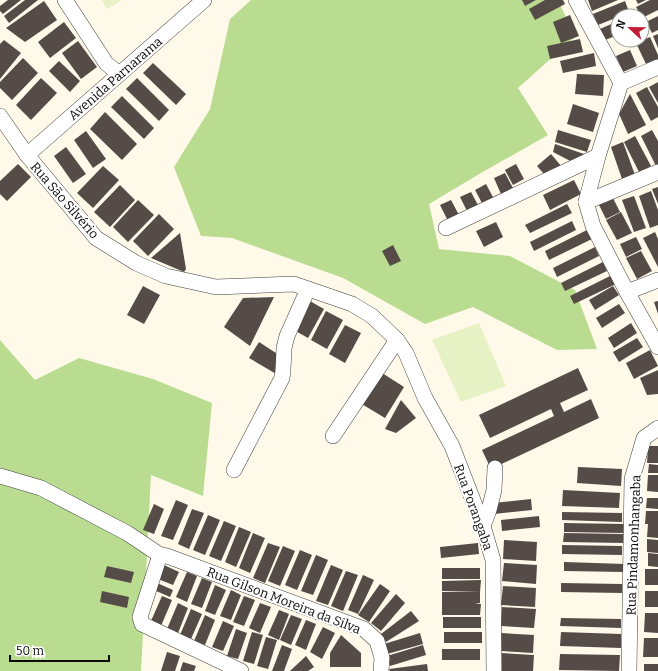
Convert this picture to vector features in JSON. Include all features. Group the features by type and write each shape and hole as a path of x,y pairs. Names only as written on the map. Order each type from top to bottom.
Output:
{"street":[{"path":"65,0 106,63 119,74"},
{"name":"Avenida Parnarama","path":"27,156 204,0"},
{"path":"576,0 621,83 598,156 586,202 593,226 627,292 658,347"},
{"path":"621,83 658,67"},
{"name":"Rua São Silvério","path":"0,116 27,156 96,238 136,263 166,276 216,287 294,284 352,304 372,316 396,340 406,353 425,398"},
{"path":"446,228 598,156"},
{"path":"586,202 658,172"},
{"path":"627,292 658,280"},
{"path":"234,470 282,378 284,348 287,336 308,288"},
{"path":"333,436 396,340"},
{"name":"Rua Porangaba","path":"425,398 452,446 483,526 493,560 494,671"},
{"name":"Rua Pindamonhangaba","path":"629,671 632,479 644,438 658,428"},
{"path":"483,526 494,490 495,468"},
{"path":"0,476 41,488 127,533 160,556 140,618 142,624 241,671"},
{"name":"Rua Gilson Moreira da Silva","path":"160,556 167,556 364,629 377,641 382,658 381,671"}],"green space":[{"path":"102,0 122,0 107,9"},
{"path":"251,0 558,0 575,37 518,88 548,135 429,204 439,249 510,256 575,290 597,349 557,350 473,307 425,324 343,278 232,238 201,236 174,167 210,109 230,19"},
{"path":"479,323 506,386 461,402 432,340"},
{"path":"0,340 35,380 79,358 153,379 212,403 203,496 151,475 141,671 0,671"}],"building":[{"path":"8,0 21,0 3,14 0,11 0,6"},
{"path":"25,0 38,0 9,23 4,16"},
{"path":"522,0 536,0 525,6"},
{"path":"545,0 563,0 565,4 535,20 529,9"},
{"path":"588,0 618,0 592,11"},
{"path":"636,0 646,0 638,4"},
{"path":"650,0 658,0 658,10 650,14 650,8 636,7"},
{"path":"44,1 57,20 25,42 6,28"},
{"path":"625,1 628,8 610,8 610,20 598,25 593,14"},
{"path":"570,15 579,36 561,43 553,22"},
{"path":"658,16 658,30 652,33 650,29 650,20"},
{"path":"64,22 76,38 50,58 38,42"},
{"path":"610,25 610,38 605,40 600,29"},
{"path":"658,34 658,48 653,36"},
{"path":"650,37 658,55 658,59 646,64 638,48 650,48"},
{"path":"580,39 583,52 550,59 547,46"},
{"path":"4,40 21,53 0,79 0,44"},
{"path":"78,41 97,67 81,79 62,53"},
{"path":"630,50 637,66 623,72 616,56"},
{"path":"594,53 596,66 563,73 560,61"},
{"path":"23,58 38,73 12,100 0,88 0,82"},
{"path":"59,61 80,81 70,92 49,71"},
{"path":"153,63 186,94 176,105 143,73"},
{"path":"577,74 604,75 603,96 575,94"},
{"path":"41,78 57,93 31,120 16,105"},
{"path":"137,78 169,110 159,121 126,89"},
{"path":"658,82 658,103 649,87"},
{"path":"647,87 658,107 658,117 651,121 636,93"},
{"path":"630,94 646,125 628,134 619,114"},
{"path":"122,96 154,128 144,139 111,107"},
{"path":"573,104 599,113 593,132 567,124"},
{"path":"105,112 137,144 122,160 90,129"},
{"path":"558,130 591,140 587,152 555,142"},
{"path":"652,130 658,141 658,165 656,166 641,136"},
{"path":"86,131 106,159 93,168 74,140"},
{"path":"635,136 651,166 639,172 624,142"},
{"path":"623,142 635,175 622,179 611,147"},
{"path":"555,144 587,155 576,164 553,152"},
{"path":"66,147 86,174 73,183 54,156"},
{"path":"551,154 562,167 544,174 537,166"},
{"path":"18,164 31,177 7,201 0,194 0,181"},
{"path":"516,164 524,179 513,185 505,170"},
{"path":"103,166 119,180 93,208 77,193"},
{"path":"505,173 513,188 501,194 494,178"},
{"path":"574,180 581,194 550,210 543,195"},
{"path":"486,184 494,199 483,205 475,190"},
{"path":"120,185 135,200 110,227 94,212"},
{"path":"658,187 658,204 652,189"},
{"path":"651,191 658,210 658,225 650,228 639,196"},
{"path":"471,192 479,207 468,213 460,197"},
{"path":"634,196 646,228 634,232 622,200"},
{"path":"613,198 620,212 606,219 599,205"},
{"path":"138,200 154,215 128,242 113,227"},
{"path":"451,200 459,215 448,221 440,205"},
{"path":"567,204 572,213 530,233 525,225"},
{"path":"621,212 632,233 617,240 606,220"},
{"path":"159,214 174,229 148,256 133,241"},
{"path":"572,221 576,230 534,251 530,242"},
{"path":"496,222 503,237 484,247 476,231"},
{"path":"587,230 592,239 549,260 545,251"},
{"path":"655,232 658,239 658,267 643,238"},
{"path":"180,233 186,269 184,272 151,258"},
{"path":"636,237 642,249 626,257 620,244"},
{"path":"393,245 401,261 390,266 382,251"},
{"path":"595,247 599,256 557,277 553,268"},
{"path":"641,251 652,271 637,279 626,258"},
{"path":"603,262 607,271 565,291 561,283"},
{"path":"612,275 616,284 574,304 570,296"},
{"path":"143,286 160,295 144,324 127,315"},
{"path":"613,286 619,295 595,310 589,300"},
{"path":"274,297 250,346 224,327 243,298"},
{"path":"308,300 324,309 308,338 292,329"},
{"path":"658,301 658,314 654,302"},
{"path":"619,304 625,313 602,328 596,318"},
{"path":"326,311 343,320 327,349 311,340"},
{"path":"631,323 637,333 614,348 608,338"},
{"path":"345,325 361,333 345,363 329,354"},
{"path":"637,338 643,347 619,362 613,352"},
{"path":"259,342 279,355 278,375 249,358"},
{"path":"650,350 658,366 634,379 626,363"},
{"path":"578,368 588,390 560,403 564,412 591,399 599,418 491,469 482,450 554,416 551,409 490,438 479,415"},
{"path":"658,370 658,394 647,395 640,378"},
{"path":"379,371 404,387 385,418 360,403"},
{"path":"401,400 416,418 396,433 385,429"},
{"path":"648,446 658,446 658,463 647,463"},
{"path":"649,464 658,465 658,473 648,473"},
{"path":"578,467 622,469 621,486 577,483"},
{"path":"648,475 658,475 658,492 647,491"},
{"path":"563,490 620,493 619,508 562,506"},
{"path":"647,498 658,498 658,509 646,508"},
{"path":"531,499 532,510 494,514 493,503"},
{"path":"176,500 188,505 173,540 161,536"},
{"path":"154,504 164,509 154,534 143,530"},
{"path":"192,509 204,513 189,549 178,544"},
{"path":"646,511 658,511 658,538 647,537 648,524 645,524"},
{"path":"562,512 622,513 622,522 562,520"},
{"path":"208,515 220,520 205,555 193,550"},
{"path":"539,516 540,527 502,531 501,520"},
{"path":"224,521 236,526 221,561 209,556"},
{"path":"564,523 624,524 624,533 564,532"},
{"path":"239,527 251,532 236,567 225,562"},
{"path":"253,533 265,538 250,573 239,568"},
{"path":"564,533 624,534 624,543 563,542"},
{"path":"647,539 658,540 658,553 647,552"},
{"path":"504,540 537,542 536,561 503,559"},
{"path":"268,543 280,547 265,583 253,578"},
{"path":"478,543 479,554 441,558 440,547"},
{"path":"562,545 622,546 622,555 562,554"},
{"path":"283,546 295,551 280,586 268,581"},
{"path":"300,550 312,555 297,590 285,585"},
{"path":"648,553 658,554 658,567 648,566"},
{"path":"316,555 328,560 313,595 301,591"},
{"path":"564,562 625,564 624,572 564,571"},
{"path":"504,563 537,565 536,584 502,581"},
{"path":"164,565 179,572 173,585 158,579"},
{"path":"331,565 343,570 328,605 316,601"},
{"path":"107,566 134,572 131,583 104,577"},
{"path":"442,568 480,568 480,579 442,579"},
{"path":"645,569 658,569 658,585 645,585"},
{"path":"346,571 358,575 343,611 331,606"},
{"path":"187,572 197,576 187,602 176,597"},
{"path":"363,575 374,580 358,614 348,610"},
{"path":"202,578 212,582 202,608 191,604"},
{"path":"481,580 480,592 442,591 442,581"},
{"path":"157,583 173,590 170,597 154,590"},
{"path":"561,583 622,584 622,593 561,592"},
{"path":"380,584 390,591 369,622 358,615"},
{"path":"215,585 226,590 215,615 205,611"},
{"path":"503,586 536,588 535,607 501,605"},
{"path":"231,590 241,595 231,620 220,616"},
{"path":"102,591 129,597 127,608 100,602"},
{"path":"645,591 658,591 658,607 645,607"},
{"path":"442,592 480,592 480,603 475,604 481,604 480,615 442,615"},
{"path":"396,594 405,603 381,631 371,623"},
{"path":"162,596 172,600 161,626 151,621"},
{"path":"244,596 255,600 244,626 233,622"},
{"path":"178,603 188,608 178,633 167,629"},
{"path":"260,603 271,607 260,633 249,628"},
{"path":"502,607 536,609 534,628 501,626"},
{"path":"191,609 202,614 191,639 180,635"},
{"path":"279,610 289,614 279,640 268,635"},
{"path":"411,611 419,621 386,642 381,634"},
{"path":"645,613 658,613 658,633 644,632"},
{"path":"205,615 215,620 205,645 194,641"},
{"path":"291,615 302,619 291,645 280,640"},
{"path":"443,617 481,617 481,628 443,628"},
{"path":"561,618 621,619 621,628 560,626"},
{"path":"306,620 316,624 306,650 295,645"},
{"path":"223,621 234,626 223,651 212,647"},
{"path":"323,627 335,633 322,659 310,652"},
{"path":"236,629 247,633 238,659 227,656"},
{"path":"252,632 263,635 254,664 243,661"},
{"path":"444,632 482,632 482,643 444,643"},
{"path":"561,632 621,634 621,648 560,646"},
{"path":"420,633 423,644 387,654 384,644"},
{"path":"501,633 534,635 533,653 500,651"},
{"path":"341,635 361,653 361,667 330,667 330,653"},
{"path":"266,637 277,640 268,669 257,666"},
{"path":"644,638 658,638 658,657 643,657"},
{"path":"282,645 292,649 284,671 272,671"},
{"path":"423,645 426,655 390,666 387,656"},
{"path":"442,649 480,649 480,660 442,660"},
{"path":"167,652 180,656 175,671 161,671"},
{"path":"501,653 534,655 533,671 499,671"},
{"path":"560,654 620,655 619,671 559,670"},
{"path":"306,656 314,667 308,671 290,671"},
{"path":"183,662 196,666 194,671 180,671"},
{"path":"427,664 428,671 390,671 389,669"},
{"path":"644,664 658,664 658,671 644,671"}]}
